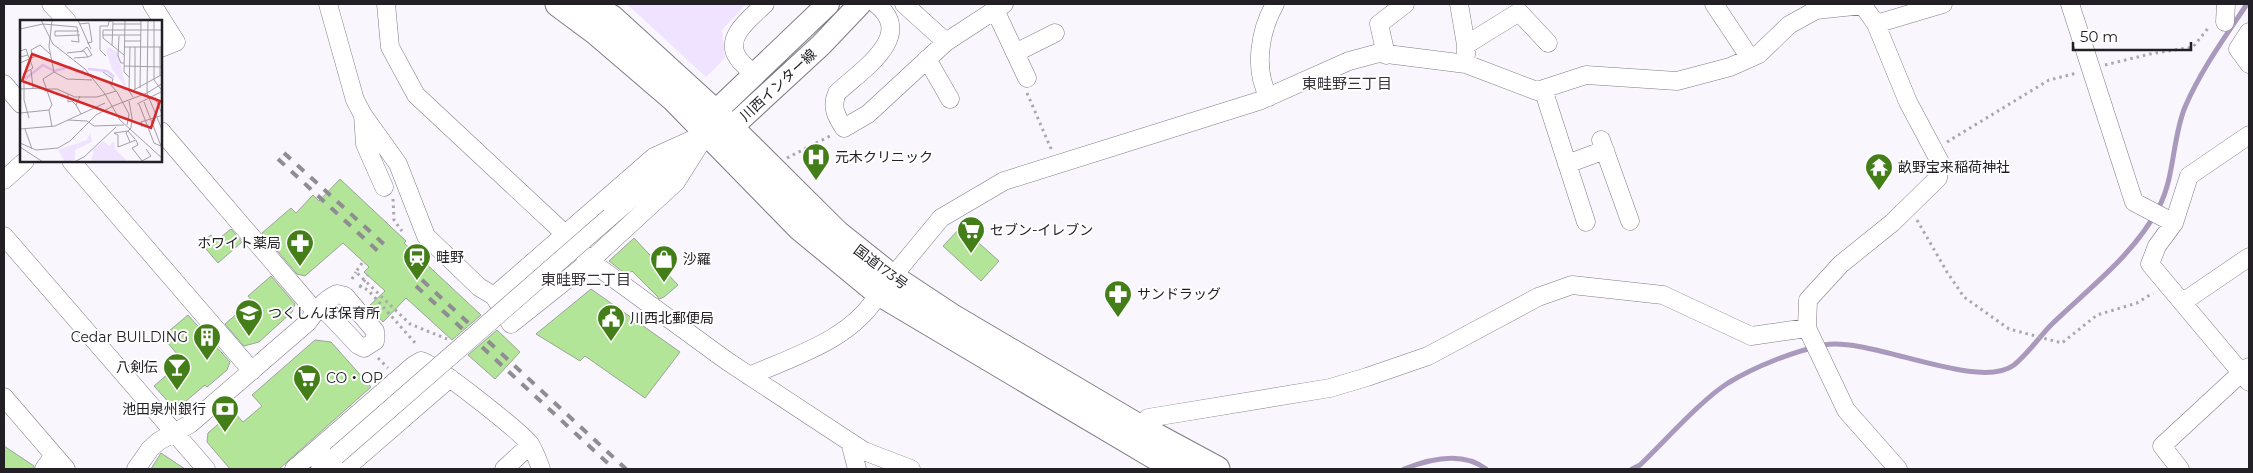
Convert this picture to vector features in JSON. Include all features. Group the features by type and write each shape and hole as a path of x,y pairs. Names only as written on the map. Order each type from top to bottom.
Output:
{"highway":[{"name":"国道173号","path":"558,4 597,33 674,99 718,124 800,228 886,285 1134,434 1217,469"},
{"name":"国道173号","path":"590,4 612,18 718,124 769,166 837,233 886,285"},
{"name":"国道173号","path":"1134,434 1176,469"}],"main road":[{"name":"川西インター線","path":"718,124 754,75 828,4"},
{"name":"川西インター線","path":"718,124 822,45 860,4"}],"street":[{"path":"51,4 65,20"},
{"path":"152,4 176,42 162,48"},
{"path":"328,4 355,100 363,115 398,164 426,236 478,287 494,296 511,324 590,261 676,182 718,124"},
{"path":"386,4 390,47 416,96 566,234 590,261 749,376 850,442 864,451 911,469"},
{"path":"754,75 736,56 733,42 738,32 765,4"},
{"path":"876,4 885,11 891,25 891,36 884,49 836,93 833,102 836,114 844,128 868,114 946,42 999,7 1015,53 1027,78"},
{"path":"904,4 946,42"},
{"path":"1269,97 1263,87 1259,64 1265,28 1275,4"},
{"path":"1386,55 1379,24 1405,4"},
{"path":"1459,4 1466,45 1466,64"},
{"path":"1714,4 1750,58"},
{"path":"749,376 836,338 872,306 886,285 941,218 1004,181 1269,97 1349,62 1379,53 1466,64 1537,90 1586,75 1677,81 1730,67 1759,54 1789,25 1816,10 1862,4 1876,24 1908,102 1940,162 1938,178 1910,206 1841,264 1808,300 1807,328 1846,410 1898,469"},
{"path":"1876,24 1943,4"},
{"path":"2070,4 2134,202 2174,223"},
{"path":"1466,45 1519,12 1548,43"},
{"path":"2249,32 2238,49 2249,64"},
{"path":"1015,53 1055,33"},
{"path":"927,59 950,99"},
{"path":"4,84 20,103"},
{"path":"1543,89 1586,222"},
{"path":"363,115 365,144 384,187"},
{"path":"494,296 654,157 718,124"},
{"path":"340,462 610,217 718,124"},
{"path":"136,469 150,449 159,441 190,424 308,322 318,308 337,294 353,295 375,331 375,341 370,346 364,348 358,345 318,308 162,132"},
{"path":"2180,469 2162,446 2246,374 2150,264 2157,246 2174,223 2189,176 2249,135"},
{"path":"1568,164 1603,145 1630,221"},
{"path":"4,180 24,162"},
{"path":"73,162 252,370"},
{"path":"4,236 206,469"},
{"path":"2183,302 2249,257"},
{"path":"1134,434 1148,418 1330,388 1367,377 1428,356 1538,297 1572,285 1663,295 1751,336 1807,328"},
{"path":"294,469 418,362 425,362 450,378 530,445 541,469"},
{"path":"320,469 340,462 450,378"},
{"path":"4,397 49,462 66,469"},
{"path":"850,442 857,469"},
{"path":"504,469 530,445"}],"path":[{"path":"1933,150 2049,80 2150,54 2194,47 2225,11"},
{"path":"1027,78 1022,82 1057,164"},
{"path":"769,166 844,128"},
{"path":"1910,206 1947,272 1964,297 2009,328 2062,343 2097,315 2138,303 2168,285"},
{"path":"352,279 362,263"},
{"path":"356,272 410,324 448,340"},
{"path":"353,295 368,275"},
{"path":"359,286 368,290 421,350"}],"shaded area":[{"path":"627,4 746,4 722,30 725,58 706,77"}],"building":[{"path":"340,179 406,241 404,243 481,315 452,340 406,298 383,322 369,306 385,291 364,272 369,267 343,243 305,276 297,274 262,233 291,208 296,213 313,195 319,201"},
{"name":"セブン-イレブン","path":"961,227 999,261 981,281 943,246"},
{"path":"231,229 242,242 218,263 201,243 211,235 216,241"},
{"path":"634,238 678,285 664,297 659,299 632,271 627,275 609,261"},
{"path":"271,276 295,304 292,312 259,342 244,346 225,324 252,301 248,296"},
{"path":"591,289 680,352 645,398 585,356 580,361 536,334"},
{"path":"188,315 230,362 227,370 207,387 205,385 179,407 176,402 172,406 154,386 183,361 167,342 173,336 169,331"},
{"path":"497,330 520,352 495,379 468,355"},
{"name":"CO・OP","path":"315,340 331,342 371,387 279,469 230,469 207,442 208,433 233,411 243,422 262,406 252,395"},
{"path":"4,446 34,466 34,469 4,469"},
{"path":"161,453 185,469 151,469"}],"waterway":[{"path":"1632,469 1640,465 1694,411 1728,383 1762,365 1812,348 1844,344 1975,372 1997,372 2014,365 2052,324 2110,270 2149,224 2159,207 2168,183 2181,119 2191,93 2247,4"},
{"path":"1404,469 1424,462 1446,458 1467,460 1477,463 1486,469"}],"railway":[{"path":"284,153 386,246"},
{"path":"278,159 380,253"},
{"path":"422,280 626,469"},
{"path":"416,286 614,469"}],"place":[{"name":"元木クリニック","path":"816,181"},
{"name":"畝野宝来稲荷神社","path":"1879,191"},
{"name":"セブン-イレブン","path":"971,254"},
{"name":"ホワイト薬局","path":"300,267"},
{"name":"畦野","path":"417,281"},
{"name":"沙羅","path":"664,283"},
{"name":"サンドラッグ","path":"1118,318"},
{"name":"つくしんぼ保育所","path":"249,337"},
{"name":"川西北郵便局","path":"611,342"},
{"name":"Cedar BUILDING","path":"207,361"},
{"name":"八剣伝","path":"177,391"},
{"name":"CO・OP","path":"307,402"},
{"name":"池田泉州銀行","path":"225,433"}],"district":[{"name":"東畦野三丁目","path":"1347,84"},
{"name":"東畦野二丁目","path":"586,280"}]}
